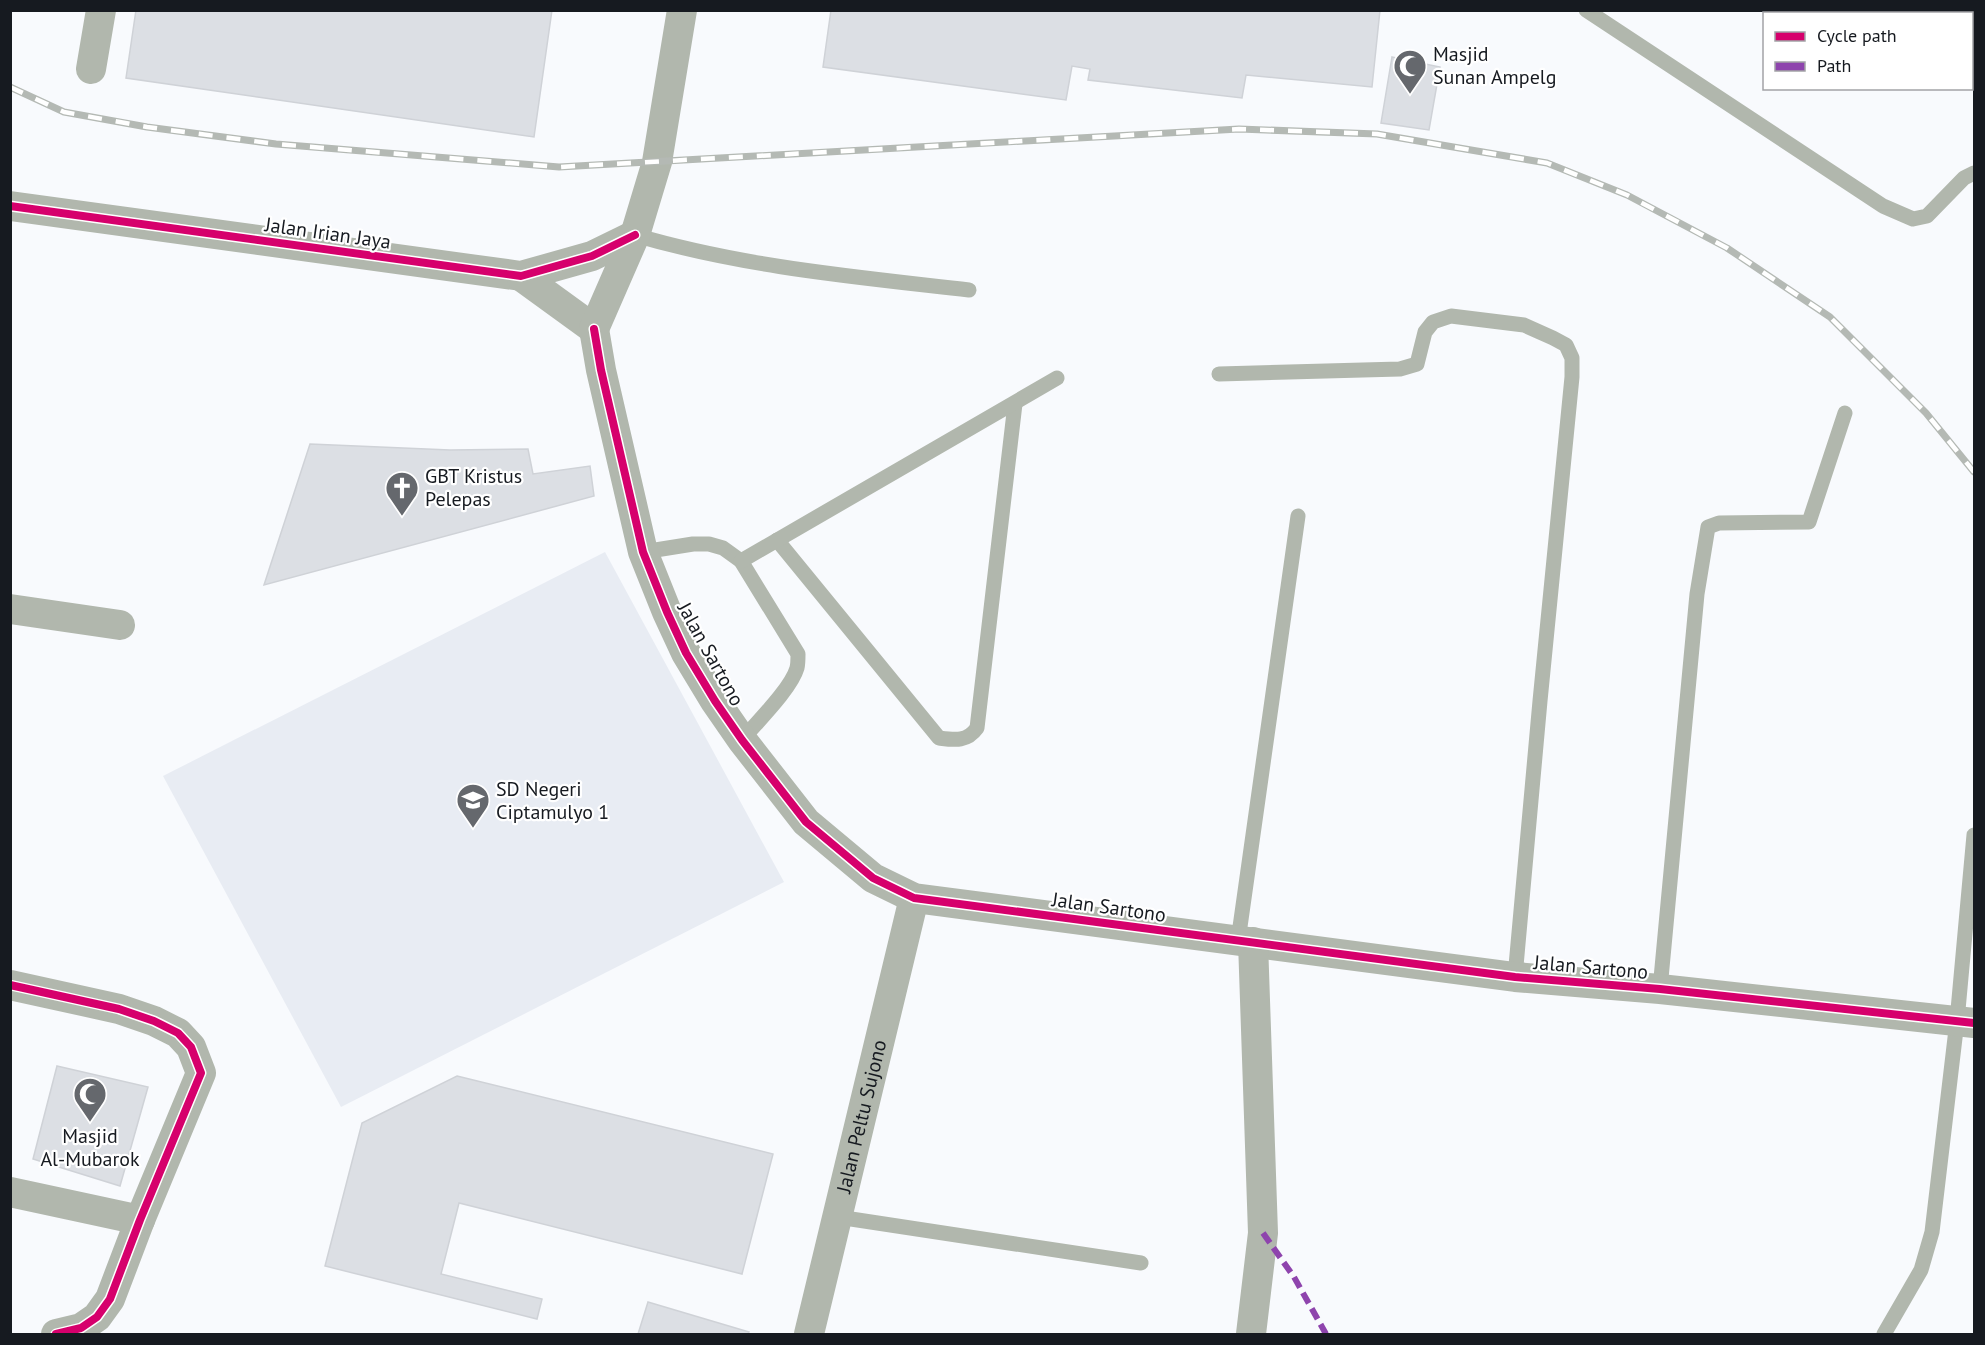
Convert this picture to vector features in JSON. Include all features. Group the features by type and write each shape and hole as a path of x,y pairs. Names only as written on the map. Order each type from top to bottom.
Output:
{"street":[{"path":"91,69 101,10"},
{"path":"594,329 635,235 657,162 682,10"},
{"name":"Jalan Irian Jaya","path":"10,206 521,276 592,256 635,235"},
{"name":"Jalan Irian Jaya","path":"521,276 594,329"},
{"name":"Jalan Sartono","path":"594,329 601,370 643,552 686,652 715,701 742,740 806,822 873,878 914,898 1246,942 1515,976 1966,1022"},
{"path":"10,609 120,625"},
{"name":"Jalan Peltu Sujono","path":"809,1335 914,898"},
{"path":"1246,942 1263,1233 1251,1335"},
{"path":"10,985 118,1009 154,1021 178,1033 191,1047 201,1072 110,1299 97,1317 81,1328 56,1335"},
{"path":"10,1192 140,1220"}],"lane":[{"path":"1586,10 1883,206 1913,219 1927,216 1964,178 1974,173"},
{"path":"635,235 678,248 813,271 969,290"},
{"path":"1219,374 1400,369 1417,364 1425,332 1433,322 1451,316 1524,325 1566,345 1572,358 1572,377 1515,976"},
{"path":"741,561 1057,378"},
{"path":"777,540 939,738 959,741 971,736 977,728 1015,404"},
{"path":"1660,990 1697,594 1708,527 1719,523 1809,522 1845,413"},
{"path":"1246,942 1298,516"},
{"path":"643,552 693,544 709,544 723,548 741,561 798,654 797,669 789,682 742,740"},
{"path":"1884,1335 1921,1270 1932,1232 1966,1022 1974,835"},
{"path":"838,1217 1141,1263"}],"shaded area":[{"name":"SD Negeri Ciptamulyo 1","path":"605,552 784,882 341,1107 163,776"}],"building":[{"path":"136,10 552,10 534,137 126,78"},
{"path":"831,10 1380,10 1372,87 1246,75 1242,98 1088,80 1090,69 1072,66 1066,100 823,67"},
{"name":"Masjid Sunan Ampelg","path":"1392,57 1440,67 1429,130 1381,123"},
{"name":"GBT Kristus Pelepas","path":"310,444 450,450 528,449 533,474 590,466 594,496 264,585"},
{"name":"Masjid Al-Mubarok","path":"57,1066 148,1087 120,1186 33,1159"},
{"path":"457,1076 773,1154 742,1274 459,1203 441,1274 542,1299 537,1319 325,1266 362,1123"},
{"path":"648,1302 749,1332 748,1334 638,1334"}],"railway":[{"path":"10,87 64,112 147,127 276,144 559,167 1239,129 1377,134 1547,163 1627,195 1727,248 1830,317 1926,413 1974,472"}],"marked path":[{"path":"1263,1233 1294,1277 1326,1334"}],"cycle path":[{"path":"10,206 521,276 592,256 635,235"},
{"path":"594,329 601,370 643,552 686,653 742,740 806,822 873,878 914,898 1515,977 1660,989 1974,1023"},
{"path":"10,985 119,1009 154,1021 178,1033 191,1047 201,1073 110,1299 97,1317 81,1328 56,1334"}],"place":[{"name":"Masjid Sunan Ampelg","path":"1410,95"},
{"name":"GBT Kristus Pelepas","path":"402,517"},
{"name":"SD Negeri Ciptamulyo 1","path":"473,829"},
{"name":"Masjid Al-Mubarok","path":"90,1123"}]}
